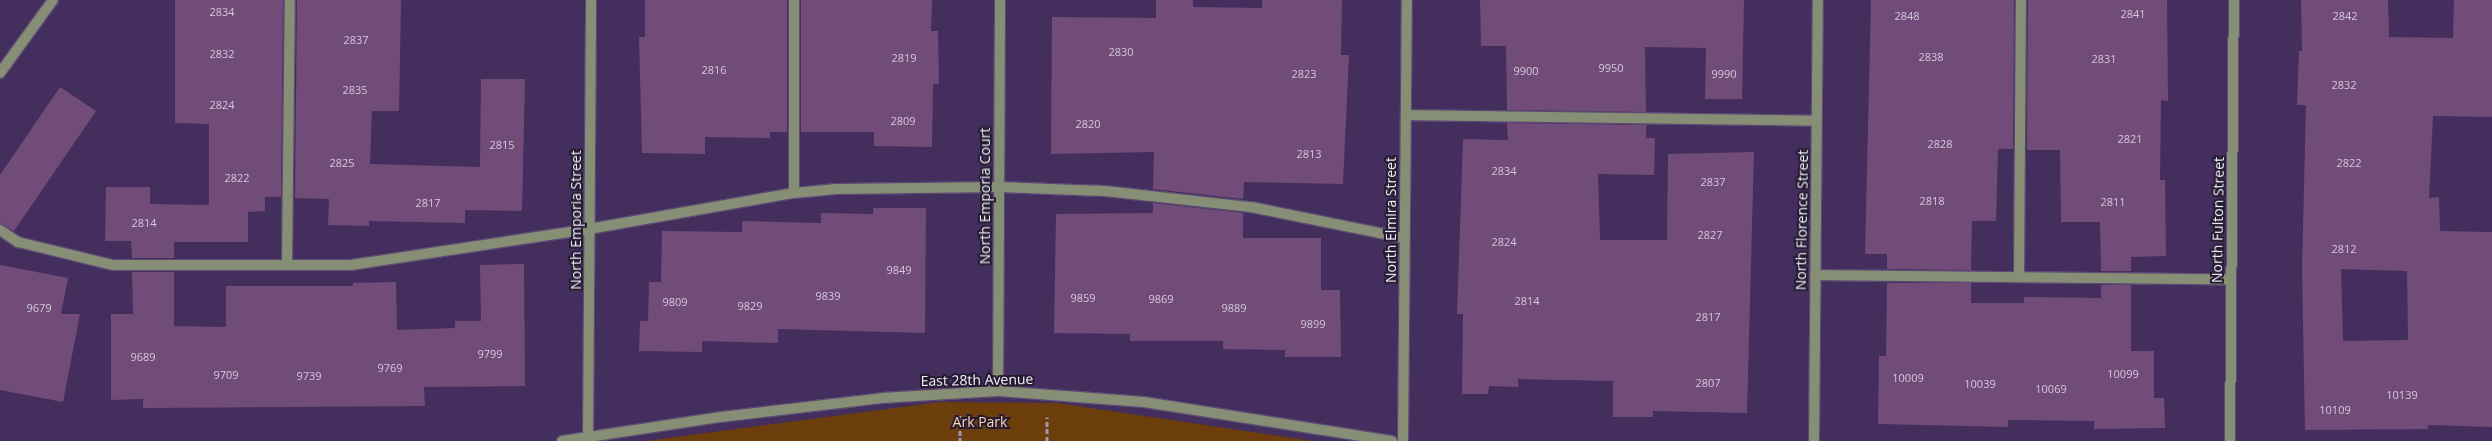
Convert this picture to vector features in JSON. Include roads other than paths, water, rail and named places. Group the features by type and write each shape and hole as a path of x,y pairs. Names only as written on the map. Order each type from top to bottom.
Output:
{"street":[{"path":"0,72 53,0"},
{"path":"287,265 290,0"},
{"name":"North Emporia Street","path":"588,439 591,0"},
{"path":"794,0 794,194"},
{"name":"North Emporia Court","path":"998,391 1000,0"},
{"name":"North Elmira Street","path":"1403,441 1407,0"},
{"name":"North Florence Street","path":"1814,441 1818,0"},
{"path":"2019,277 2021,0"},
{"name":"North Fulton Street","path":"2230,441 2234,0"},
{"path":"1406,116 1817,121"},
{"path":"0,230 18,242 113,265 351,264 590,229 794,194 836,189 999,187 1105,191 1251,207 1405,238"},
{"path":"1815,276 2231,280"},
{"name":"East 28th Avenue","path":"562,441 882,398 998,391 1144,402 1392,441"}],"park label":[{"name":"Ark Park","path":"980,422"}]}
